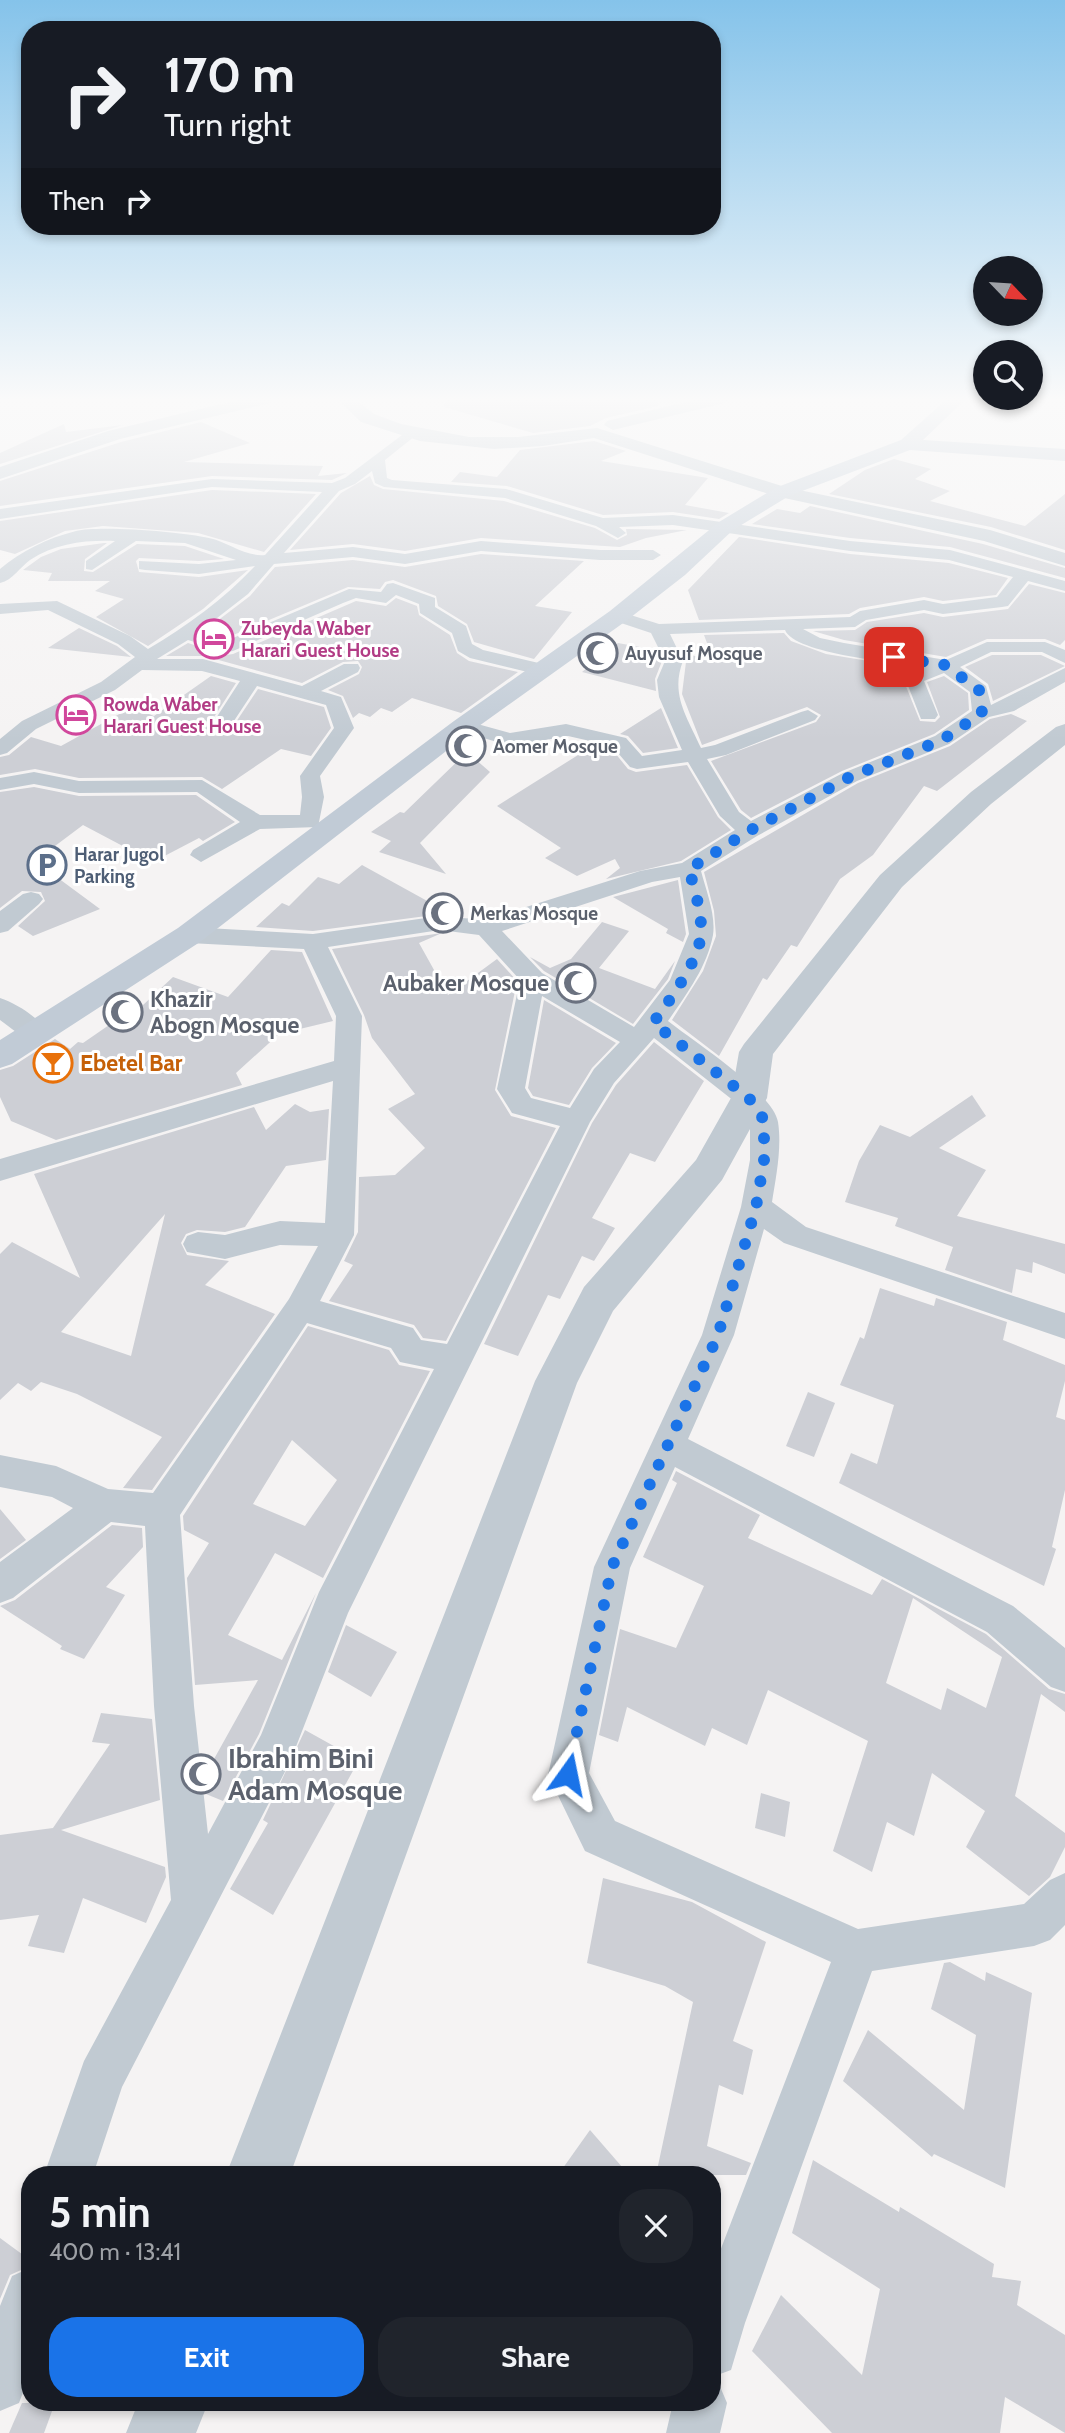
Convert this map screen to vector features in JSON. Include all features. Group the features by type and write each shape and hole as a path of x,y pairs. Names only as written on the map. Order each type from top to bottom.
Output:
{"main road":[{"path":"0,1056 189,935 463,726 618,616 677,570 726,526 750,513"}],"street":[{"path":"0,578 26,556 79,534 104,518 102,513"},
{"path":"0,749 29,725 108,686 142,660 186,634 242,590 260,559 308,513"},
{"path":"567,513 602,523 677,570"},
{"path":"888,513 990,536 1065,559"},
{"path":"602,523 673,520 836,544 950,555 1065,586"},
{"path":"79,534 185,538 260,559"},
{"path":"92,565 130,538"},
{"path":"145,565 184,571 219,570 260,559 353,552 405,559 481,546 600,555 653,555"},
{"path":"202,665 227,647 337,599 355,593 386,598 393,588 410,581 405,559"},
{"path":"618,616 658,629 717,629 794,622 855,622 860,616 924,606 943,609 1002,602 1024,575"},
{"path":"393,588 429,602 426,609 460,631 464,647 477,654 540,669"},
{"path":"1002,602 1009,610 1002,624 1065,657"},
{"path":"0,609 51,605 124,640 142,660 202,665 307,691 334,701 344,727 310,776 313,797 310,822 255,822 201,855"},
{"path":"794,622 794,632 814,642 945,665 979,690 982,713"},
{"path":"658,629 674,661 666,680 669,697 693,753 731,816 749,831"},
{"path":"186,634 227,647"},
{"path":"928,715 914,678 987,647 1045,647"},
{"path":"307,691 351,668"},
{"path":"189,935 313,942 440,923 486,928 648,876 689,869 749,831 850,777 942,740 982,713 1007,707 1065,674"},
{"path":"219,729 252,678"},
{"path":"463,726 511,740 522,734 553,737 566,730 619,742 637,763 719,751 808,716"},
{"path":"1,722 77,725"},
{"path":"261,2166 556,1381 598,1299 709,1170 749,1098 756,1052 891,881 981,798 1065,732"},
{"path":"0,784 34,778 79,787 202,786 255,822"},
{"path":"72,2166 101,2078 193,1900 276,1748 332,1605 577,1120 604,1076 645,1031 682,982 701,934 698,903 689,869"},
{"path":"2,920 31,899"},
{"path":"486,928 533,979 645,1031 749,1098 764,1120 764,1160 756,1207 718,1335 612,1567 568,1774 600,1836 857,1951 1034,1924 1065,1895"},
{"path":"193,1900 174,1706 162,1511 300,1308 339,1235 349,1016 313,942"},
{"path":"533,979 511,1089 522,1106 577,1120"},
{"path":"0,1007 35,1032"},
{"path":"0,1170 345,1067"},
{"path":"756,1207 795,1236 1065,1326"},
{"path":"198,1244 225,1247 280,1233 339,1235"},
{"path":"300,1308 402,1338 411,1352 456,1359"},
{"path":"668,1446 1000,1619 1065,1673"},
{"path":"0,1471 57,1482 106,1505 162,1511"},
{"path":"0,1585 106,1505"},
{"path":"721,2318 857,1951"},
{"path":"0,2384 21,2321"},
{"path":"162,2433 170,2411"},
{"path":"693,2433 698,2411"}],"building":[{"path":"58,513 299,513 264,552 198,533 103,526 65,531 15,554 0,550 0,521"},
{"path":"324,513 543,513 595,528 617,540 627,535 626,529 687,530 646,538 620,547 481,538 405,551 353,544 290,550"},
{"path":"595,513 660,513 603,515"},
{"path":"677,513 729,513 719,519"},
{"path":"771,513 840,513 983,544 1065,568 1065,578 950,547 850,538 752,524"},
{"path":"920,513 974,513 1025,526 1042,513 1065,513 1065,550 991,527"},
{"path":"739,537 850,554 949,563 1008,578 996,595 943,601 924,597 860,608 849,614 699,620 688,590"},
{"path":"107,543 85,559 84,571 93,572 137,544 185,546 224,559 199,561 139,558 136,561 139,572 199,577 248,570 203,609 148,646 96,617 124,599 95,591 110,581 48,581 52,573 23,570 41,557 61,549"},
{"path":"481,554 584,561 535,606 572,612 534,659 474,642 467,624 438,606 436,596 393,580 385,582 380,589 348,587 226,638 204,631 250,596 275,567 353,560 405,567"},
{"path":"1029,584 1065,593 1065,640 1060,645 1045,639 987,639 946,657 844,640 813,631 855,630 867,622 924,613 943,617 1008,609"},
{"path":"396,598 417,606 419,615 450,635 457,653 469,661 518,672 461,713 412,698 392,712 381,708 370,717 359,713 353,718 343,696 328,690 359,674 362,667 358,661 343,662 302,683 204,656 166,656 188,643 226,655 233,654 356,601 386,606"},
{"path":"79,628 117,646 131,657 48,648"},
{"path":"784,633 791,641 826,654 917,669 903,679 920,721 935,722 940,717 927,682 944,676 968,693 969,710 934,734 842,771 751,818 741,810 711,761 816,722 821,715 807,707 702,745 682,694 686,662 683,654 713,659 704,635"},
{"path":"618,643 656,650 662,661 655,679 656,691 582,672"},
{"path":"992,655 1041,655 1065,666 993,701 988,684 965,667"},
{"path":"211,676 236,683 207,728 212,736 228,734 258,689 324,707 331,728 311,756 281,749 222,789 202,777 79,778 35,769 0,775 0,757 9,755 31,737 61,746 132,707 154,716"},
{"path":"661,708 678,748 643,753 628,736 620,734"},
{"path":"1011,714 1027,721 937,791 924,786 873,855 840,879 797,947 791,945 767,980 763,978 719,1056 672,1020 703,971 716,936 714,911 704,872 858,783 950,746 990,719"},
{"path":"594,745 611,748 628,769 636,772 687,765 718,817 731,830 681,861 606,879 620,868 615,859 577,876 545,858 561,848 497,806"},
{"path":"467,752 490,772 420,843 446,874 379,852 391,841 371,832 400,812 404,813"},
{"path":"34,787 79,796 196,795 235,822 203,841 199,838 153,862 83,825 35,861 100,909 33,936 18,926 45,901 41,892 22,891 0,908 0,792"},
{"path":"362,865 449,913 313,931 256,927 282,903 289,906 318,877 339,884"},
{"path":"678,880 686,934 683,942 666,933 668,929 613,897"},
{"path":"602,922 629,931 599,968 655,989 675,961 668,979 633,1024 544,971 530,957 550,968 571,959"},
{"path":"442,933 419,943 448,995 497,959 517,981 495,1090 511,1116 556,1128 446,1341 423,1338 414,1325 329,1301 353,1265 344,1261 358,1232 359,1177 395,1175 425,1148 388,1109 415,1094 372,1038 364,1015 332,949"},
{"path":"271,950 302,952 333,1021 279,1034 236,1073 242,1085 56,1140 11,1121 0,1097 0,1070 13,1066 55,1039 70,1049 78,1042 83,1043 141,1003 143,1005 173,977 228,997"},
{"path":"544,1000 616,1043 592,1068 569,1105 533,1096 528,1088"},
{"path":"654,1042 704,1081 655,1162 630,1153 592,1218 615,1228 594,1261 582,1256 560,1299 548,1295 518,1356 484,1344 592,1123 616,1085"},
{"path":"972,1095 986,1116 939,1148 986,1170 957,1216 1065,1244 1065,1274 1033,1262 1032,1273 1016,1269 1012,1293 945,1270 953,1247 895,1226 898,1218 845,1202 859,1161 880,1125 910,1137"},
{"path":"295,1104 310,1112 329,1109 326,1160 286,1166 245,1227 225,1232 197,1230 186,1234 181,1243 187,1255 229,1261 205,1285 275,1314 152,1490 123,1488 162,1437 77,1394 41,1382 31,1391 18,1383 0,1400 0,1254 12,1242 80,1278 34,1174 254,1107 266,1130","holes":["165,1214 131,1356 61,1332"]},
{"path":"880,1288 934,1306 936,1298 1007,1322 1003,1340 1065,1365 1065,1381 1056,1417 1065,1420 1065,1490 1052,1547 1056,1549 1044,1586 839,1483 851,1453 877,1464 894,1405 840,1385 860,1337 864,1339"},
{"path":"308,1326 389,1350 399,1365 430,1371 323,1578 275,1553 228,1635 282,1660 316,1593 259,1734 223,1801 206,1794 204,1777 258,1680 195,1685 187,1578 209,1543 184,1530 183,1516","holes":["292,1440 337,1480 305,1526 253,1504"]},
{"path":"808,1392 835,1403 814,1457 786,1446"},
{"path":"676,1471 760,1515 748,1538 872,1595 882,1579 986,1634 1049,1689 1065,1694 1065,1712 1041,1694 1015,1796 1065,1833 1065,1847 1050,1877 1029,1896 966,1847 985,1811 932,1773 914,1836 887,1822 872,1872 833,1851 868,1741 768,1690 747,1745 712,1728 705,1746 627,1707 618,1742 599,1735 620,1629 676,1648 704,1586 643,1557 677,1483 672,1480","holes":["913,1598 1002,1657 986,1708 947,1688 941,1710 886,1683"]},
{"path":"0,1509 26,1540 0,1559"},
{"path":"112,1525 142,1528 143,1547 106,1587 125,1595 84,1659 60,1649 62,1646 0,1606 15,1600"},
{"path":"346,1625 397,1652 371,1697 328,1672"},
{"path":"101,1713 152,1719 160,1800 61,1830 165,1867 166,1877 146,1923 83,1898 64,1953 28,1946 39,1915 0,1920 0,1835 53,1828 110,1744 92,1742"},
{"path":"305,1730 359,1760 273,1915 230,1889 268,1823 263,1820"},
{"path":"761,1793 790,1802 785,1837 755,1828"},
{"path":"603,1878 692,1902 766,1942 733,2041 753,2050 743,2095 719,2085 707,2146 751,2163 746,2175 721,2175 721,2166 658,2166 693,2002 665,1986 587,1963"},
{"path":"950,1962 985,1981 986,1972 1032,1993 1005,2188 934,2154 932,2157 843,2081 868,2030 964,2110 976,2035 931,2009 944,1963"},
{"path":"590,2130 621,2166 564,2166"},
{"path":"813,2160 899,2212 900,2207 994,2264 992,2277 1021,2281 1017,2305 1065,2335 1065,2433 1005,2397 1000,2433 832,2433 752,2351 781,2295 862,2375 880,2289 792,2233"},
{"path":"0,2238 21,2253 21,2270 10,2275 0,2299"},
{"path":"21,2405 21,2411 52,2411 44,2433 9,2433"}],"place":[{"name":"Zubeyda Waber Harari Guest House","path":"214,639"},
{"name":"Auyusuf Mosque","path":"598,653"},
{"name":"Rowda Waber Harari Guest House","path":"76,715"},
{"name":"Aomer Mosque","path":"466,746"},
{"name":"Harar Jugol Parking","path":"47,865"},
{"name":"Merkas Mosque","path":"443,913"},
{"name":"Aubaker Mosque","path":"576,983"},
{"name":"Khazir Abogn Mosque","path":"123,1012"},
{"name":"Ebetel Bar","path":"53,1063"},
{"name":"Ibrahim Bini Adam Mosque","path":"201,1774"}],"route":[{"path":"568,1774 612,1567 718,1335 756,1207 764,1160 764,1120 749,1098 653,1023 682,982 701,934 698,903 689,869 749,831 850,777 942,740 982,713 979,690 945,665 894,657"}]}
